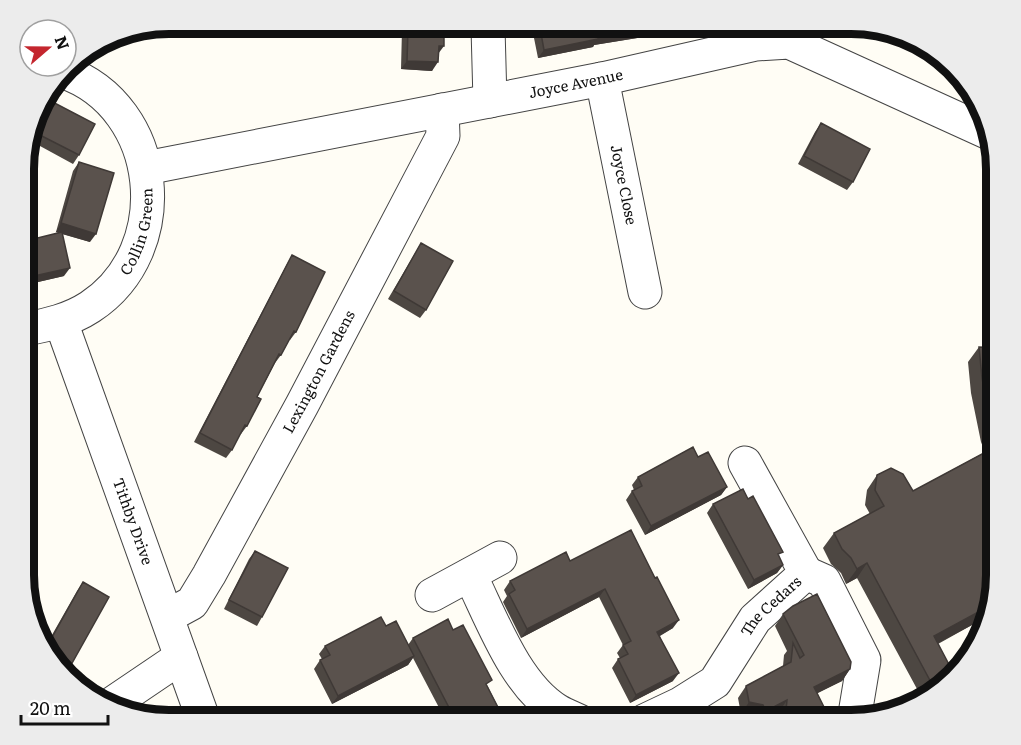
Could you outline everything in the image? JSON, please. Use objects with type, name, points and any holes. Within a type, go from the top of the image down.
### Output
[{"type":"street","points":[[488,34],[490,101]]},
{"type":"street","name":"Joyce Avenue","points":[[146,168],[602,79],[787,35]]},
{"type":"street","name":"Joyce Avenue","points":[[792,35],[980,128]]},
{"type":"street","name":"Collin Green","points":[[34,327],[61,322],[91,307],[114,286],[133,260],[145,231],[149,199],[146,168],[132,131],[109,100],[78,77]]},
{"type":"street","name":"Joyce Close","points":[[602,79],[645,292]]},
{"type":"street","name":"Lexington Gardens","points":[[168,616],[192,603],[291,425],[443,136],[442,110]]},
{"type":"street","name":"Tithby Drive","points":[[61,322],[200,710]]},
{"type":"street","name":"The Cedars","points":[[667,710],[715,682],[755,619],[806,573],[745,463]]},
{"type":"street","points":[[432,595],[500,558]]},
{"type":"street","points":[[806,573],[824,581],[864,660],[857,710]]},
{"type":"street","points":[[470,575],[514,664],[536,693],[554,710]]},
{"type":"street","points":[[118,700],[180,657]]},
{"type":"building","points":[[408,34],[444,34],[444,46],[439,46],[438,62],[407,61]]},
{"type":"building","points":[[541,35],[612,35],[598,37],[598,39],[544,50]]},
{"type":"building","points":[[53,102],[95,124],[79,155],[39,135]]},
{"type":"building","points":[[821,123],[870,149],[853,182],[804,156]]},
{"type":"building","points":[[79,162],[114,173],[96,234],[61,223]]},
{"type":"building","points":[[62,232],[70,268],[34,276],[34,239]]},
{"type":"building","points":[[421,243],[453,261],[426,310],[394,291]]},
{"type":"building","points":[[292,255],[325,272],[296,332],[294,331],[281,355],[279,354],[257,397],[261,399],[232,450],[200,433]]},
{"type":"building","points":[[979,347],[986,347],[986,400]]},
{"type":"building","points":[[693,447],[698,457],[708,452],[727,487],[651,526],[632,491],[642,486],[638,477]]},
{"type":"building","points":[[986,452],[986,584],[982,610],[934,636],[950,667],[932,684],[867,563],[857,569],[842,549],[834,533],[884,506],[875,490],[877,475],[891,468],[903,474],[913,491]]},
{"type":"building","points":[[743,489],[748,499],[753,496],[783,552],[778,554],[783,565],[754,580],[713,504]]},
{"type":"building","points":[[631,530],[679,620],[657,632],[679,673],[636,695],[618,659],[628,654],[623,645],[631,641],[605,589],[527,629],[509,594],[515,590],[510,581],[566,552],[570,561]]},
{"type":"building","points":[[255,551],[288,568],[262,617],[229,600]]},
{"type":"building","points":[[83,582],[109,597],[71,665],[62,658],[51,640]]},
{"type":"building","points":[[817,594],[851,662],[850,669],[814,687],[826,710],[786,710],[787,700],[766,710],[763,705],[749,702],[746,686],[791,662],[793,643],[800,658],[804,655],[783,614],[793,606]]},
{"type":"building","points":[[381,617],[386,626],[396,621],[414,656],[338,696],[320,660],[330,655],[325,646]]},
{"type":"building","points":[[448,619],[453,630],[463,625],[492,680],[486,684],[499,710],[450,710],[413,638]]}]
